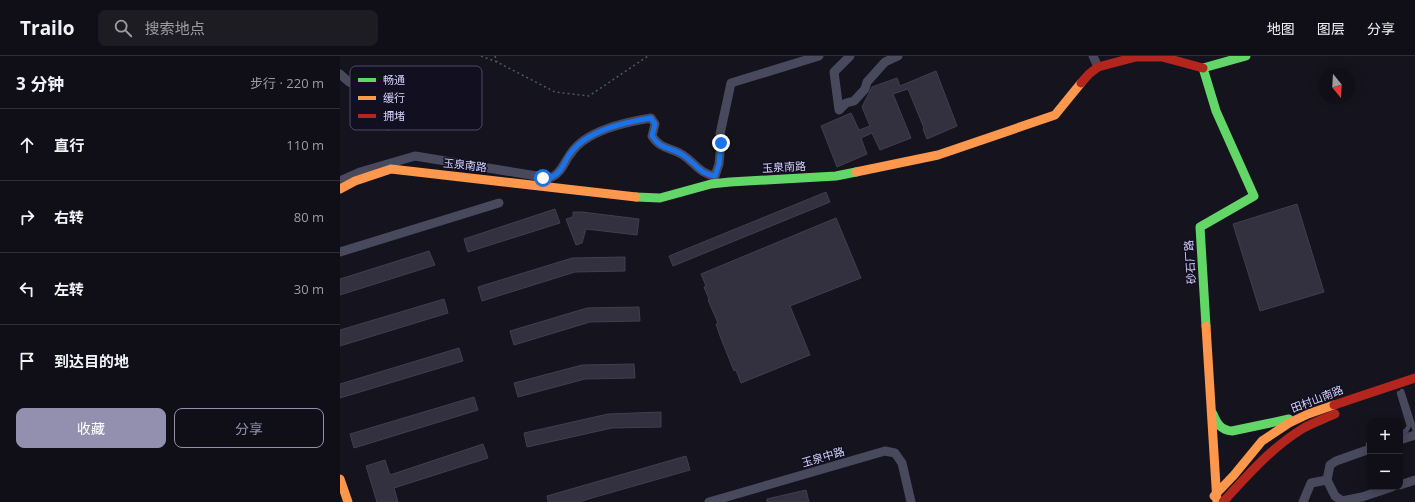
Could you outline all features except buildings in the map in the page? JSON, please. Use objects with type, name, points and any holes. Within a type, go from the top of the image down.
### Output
[{"type":"street","points":[[340,181],[360,172],[415,156],[543,178],[552,177],[564,165],[575,148],[589,137],[604,130],[637,120],[651,118],[655,124],[652,136],[659,145],[683,155],[706,175],[715,176],[719,164],[721,143],[720,134],[730,83],[819,56]]},
{"type":"street","points":[[850,56],[834,72],[839,110],[846,103],[854,100],[865,89],[867,82],[885,62],[898,56]]},
{"type":"street","points":[[1093,56],[1098,67]]},
{"type":"street","points":[[1203,68],[1246,56]]},
{"type":"street","name":"玉泉南路","points":[[340,189],[355,181],[391,169],[649,198],[660,198],[711,184],[836,176],[938,155],[1055,115],[1089,74],[1098,67],[1136,57],[1162,57],[1203,68]]},
{"type":"street","name":"砂石厂路","points":[[1203,68],[1216,111],[1254,196],[1200,227],[1217,502]]},
{"type":"street","points":[[340,74],[350,82]]},
{"type":"street","points":[[340,252],[498,203]]},
{"type":"street","name":"田村山南路","points":[[1209,502],[1262,441],[1289,423],[1308,414],[1415,378]]},
{"type":"street","name":"田村山南路","points":[[1223,502],[1268,455],[1294,433],[1319,419],[1415,387]]},
{"type":"street","points":[[1212,409],[1218,425],[1224,430],[1232,431],[1308,414]]},
{"type":"street","points":[[1403,439],[1415,435]]},
{"type":"street","points":[[1367,447],[1330,465],[1327,480],[1335,496],[1342,501],[1362,497],[1383,490]]},
{"type":"street","name":"玉泉中路","points":[[709,502],[885,451],[895,454],[902,463],[911,502]]},
{"type":"street","points":[[340,480],[348,502]]},
{"type":"street","points":[[1303,502],[1311,483],[1327,480]]},
{"type":"street","points":[[1403,484],[1415,480]]},
{"type":"street","name":"砂石厂路","points":[[1217,492],[1223,502]]},
{"type":"lane","points":[[1401,392],[1415,431]]},
{"type":"lane","points":[[1401,392],[1409,426],[1406,431],[1403,432]]},
{"type":"path","points":[[481,56],[497,62],[555,92],[589,96],[648,56]]},
{"type":"path","points":[[495,56],[497,62]]},
{"type":"traffic: fast","points":[[1206,326],[1200,227],[1254,196],[1216,111],[1203,68],[1246,56]]},
{"type":"traffic: fast","points":[[636,197],[660,198],[711,184],[836,176],[856,172]]},
{"type":"traffic: fast","points":[[1213,414],[1220,426],[1232,431],[1289,419]]},
{"type":"traffic: slow","points":[[856,172],[938,155],[1055,115],[1081,83]]},
{"type":"traffic: slow","points":[[340,189],[355,181],[391,169],[636,197]]},
{"type":"traffic: slow","points":[[1206,326],[1217,502]]},
{"type":"traffic: slow","points":[[1214,496],[1234,475],[1262,441],[1289,423],[1308,414],[1334,405]]},
{"type":"traffic: slow","points":[[340,479],[348,502]]},
{"type":"traffic: jam","points":[[1081,83],[1098,67],[1136,57],[1162,57],[1203,68]]},
{"type":"traffic: jam","points":[[1334,405],[1415,378]]},
{"type":"traffic: jam","points":[[1223,502],[1241,482],[1280,445],[1306,427],[1335,414]]},
{"type":"route","points":[[543,178],[552,177],[558,172],[575,148],[589,137],[604,130],[637,120],[651,118],[655,124],[652,130],[652,136],[655,141],[659,145],[683,155],[706,175],[715,176],[719,164],[721,143]]}]
